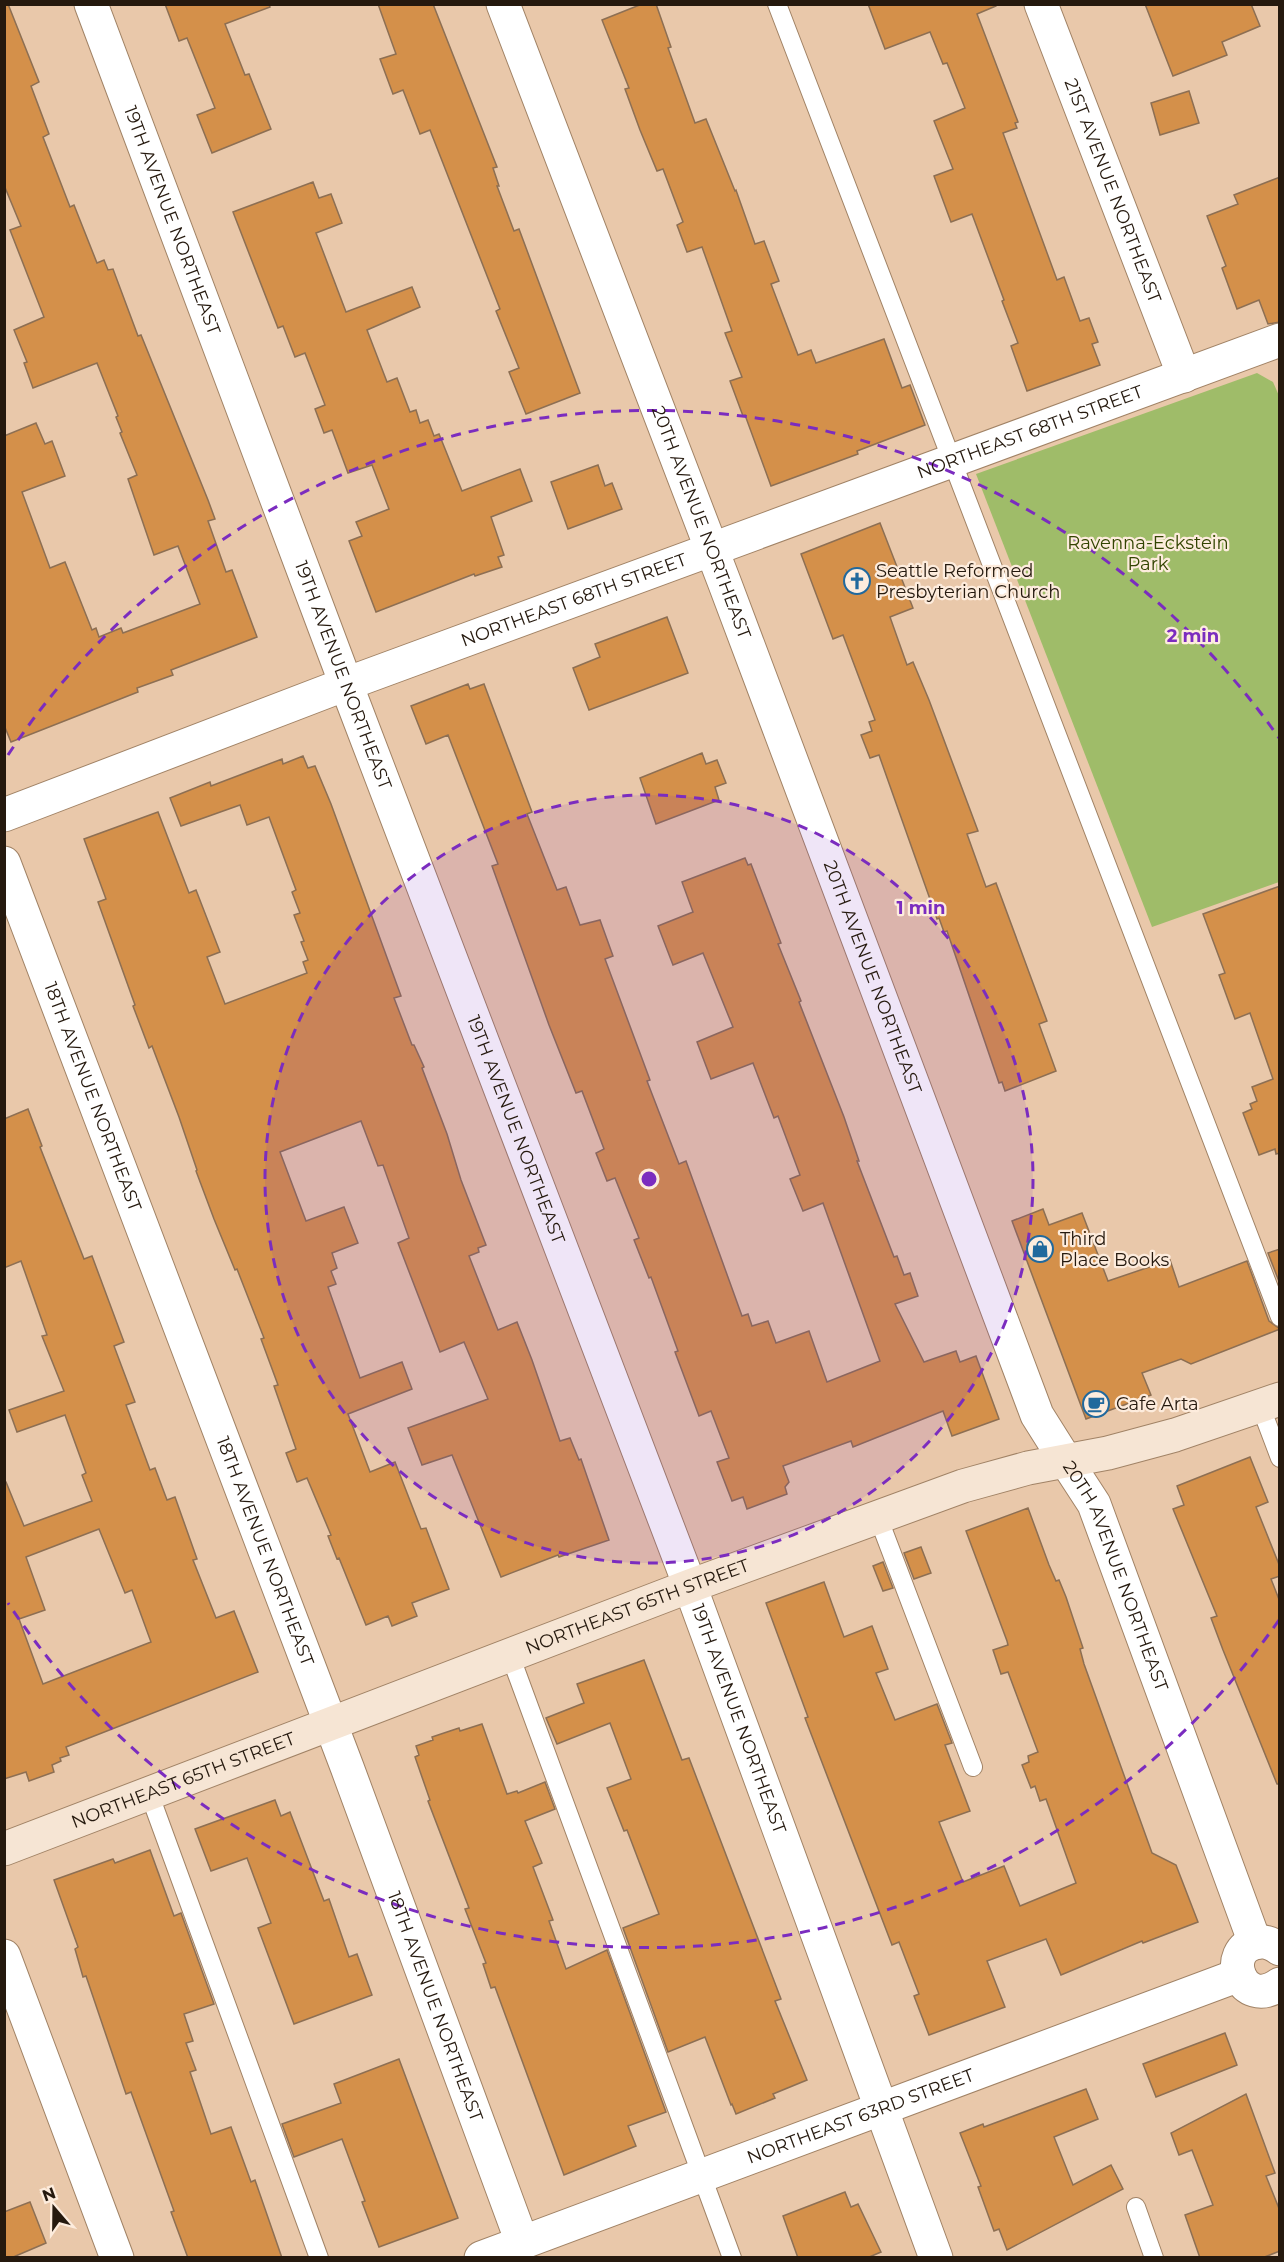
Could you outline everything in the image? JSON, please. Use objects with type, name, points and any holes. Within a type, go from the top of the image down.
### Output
[{"type":"main road","name":"NORTHEAST 65TH STREET","points":[[4,1849],[690,1586],[963,1486],[1028,1468],[1108,1453],[1175,1435],[1270,1402]]},
{"type":"street","name":"19TH AVENUE NORTHEAST","points":[[91,4],[346,684],[690,1586],[936,2258]]},
{"type":"street","name":"20TH AVENUE NORTHEAST","points":[[503,4],[1037,1415],[1094,1504],[1267,1946]]},
{"type":"street","name":"21ST AVENUE NORTHEAST","points":[[1041,4],[1184,376]]},
{"type":"street","name":"NORTHEAST 68TH STREET","points":[[4,815],[346,684],[1280,340]]},
{"type":"street","name":"18TH AVENUE NORTHEAST","points":[[4,863],[331,1724],[522,2242]]},
{"type":"street","points":[[1267,1946],[1245,1948],[1237,1962],[1239,1975],[1250,1989],[1277,1996]]},
{"type":"street","points":[[4,1956],[117,2258]]},
{"type":"street","name":"NORTHEAST 63RD STREET","points":[[481,2258],[1239,1975]]},
{"type":"lane","points":[[777,4],[1280,1317]]},
{"type":"lane","points":[[1270,1402],[1280,1458]]},
{"type":"lane","points":[[878,1517],[973,1767]]},
{"type":"lane","points":[[510,1655],[732,2258]]},
{"type":"lane","points":[[149,1793],[319,2258]]},
{"type":"lane","points":[[1136,2207],[1154,2258]]},
{"type":"green space","name":"Ravenna-Eckstein Park","points":[[1257,373],[1273,382],[1280,398],[1279,882],[1152,927],[976,474]]},
{"type":"building","points":[[4,4],[8,4],[39,82],[31,86],[49,134],[43,137],[70,207],[74,205],[97,263],[104,260],[108,270],[113,269],[138,336],[141,335],[208,500],[215,519],[208,521],[226,572],[232,570],[257,637],[171,670],[173,675],[137,688],[138,692],[11,742],[4,725],[4,436],[36,423],[45,444],[52,441],[65,476],[22,492],[50,568],[65,562],[92,630],[96,628],[99,637],[121,628],[123,633],[200,604],[178,546],[154,555],[128,479],[137,475],[120,433],[122,432],[116,417],[118,416],[97,363],[33,388],[24,363],[27,362],[14,330],[44,317],[10,230],[21,226],[4,185]]},
{"type":"building","points":[[165,4],[269,4],[270,7],[225,24],[245,75],[249,74],[271,129],[212,153],[197,115],[215,108],[187,38],[179,41]]},
{"type":"building","points":[[378,4],[433,4],[497,167],[493,168],[499,186],[497,186],[514,231],[519,229],[580,393],[526,414],[509,372],[519,368],[496,311],[500,309],[430,130],[420,134],[403,90],[393,94],[380,59],[396,54]]},
{"type":"building","points":[[642,4],[656,4],[671,47],[668,48],[695,123],[706,119],[736,190],[755,244],[764,241],[779,281],[771,284],[798,355],[811,350],[816,363],[884,339],[902,388],[910,385],[925,425],[857,451],[858,454],[771,486],[730,381],[742,377],[725,333],[732,331],[702,247],[687,252],[677,225],[683,222],[663,169],[657,171],[640,130],[625,89],[629,88],[602,20]]},
{"type":"building","points":[[868,4],[996,4],[977,14],[1018,122],[1015,123],[1017,128],[1003,133],[1057,280],[1064,277],[1080,321],[1089,318],[1098,342],[1092,344],[1100,365],[1027,391],[1011,346],[1018,343],[972,214],[951,222],[934,176],[953,169],[934,121],[965,108],[947,63],[943,64],[930,32],[885,49]]},
{"type":"building","points":[[1145,4],[1251,4],[1260,26],[1222,42],[1227,55],[1173,76]]},
{"type":"building","points":[[1189,91],[1199,123],[1160,135],[1151,103]]},
{"type":"building","points":[[1280,177],[1280,322],[1268,324],[1259,300],[1237,309],[1222,268],[1226,266],[1207,216],[1238,204],[1234,195]]},
{"type":"building","points":[[313,182],[319,198],[331,194],[342,223],[316,233],[346,312],[412,287],[420,307],[367,330],[387,382],[397,378],[410,412],[416,410],[420,423],[428,420],[434,436],[439,434],[462,491],[520,469],[532,501],[491,517],[504,555],[498,557],[502,567],[475,576],[474,574],[376,612],[349,541],[362,536],[356,522],[389,509],[372,465],[348,473],[332,430],[324,433],[315,409],[325,405],[305,353],[295,357],[283,326],[278,328],[233,212]]},
{"type":"building","points":[[598,465],[605,486],[612,483],[622,509],[568,529],[551,482]]},
{"type":"building","points":[[880,523],[913,608],[890,617],[907,665],[913,662],[929,700],[978,831],[967,834],[986,887],[996,883],[1047,1021],[1039,1024],[1056,1071],[1005,1091],[1002,1082],[999,1083],[947,931],[944,932],[939,918],[937,919],[879,755],[870,758],[861,735],[872,731],[869,722],[875,720],[843,635],[833,639],[801,554]]},
{"type":"building","points":[[667,617],[688,673],[589,710],[573,668],[600,657],[595,644]]},
{"type":"building","points":[[468,684],[470,689],[484,684],[532,812],[527,814],[557,890],[566,887],[580,925],[600,920],[613,956],[605,959],[650,1080],[647,1081],[679,1164],[686,1161],[742,1316],[748,1314],[752,1326],[768,1321],[776,1343],[809,1331],[827,1382],[880,1361],[823,1203],[803,1211],[790,1179],[800,1175],[778,1116],[774,1118],[753,1063],[711,1079],[697,1042],[733,1027],[703,953],[673,965],[658,926],[693,912],[682,882],[745,858],[748,865],[751,864],[781,943],[778,944],[894,1257],[897,1256],[904,1275],[910,1273],[918,1296],[895,1304],[924,1362],[956,1351],[960,1362],[976,1356],[999,1419],[952,1436],[943,1411],[853,1447],[851,1441],[783,1466],[789,1482],[785,1487],[787,1494],[747,1509],[743,1497],[732,1501],[717,1462],[729,1458],[711,1411],[699,1416],[651,1277],[649,1278],[634,1240],[639,1238],[615,1178],[607,1181],[596,1153],[604,1149],[582,1091],[576,1093],[549,1025],[492,866],[498,864],[448,735],[426,744],[411,706]]},
{"type":"building","points":[[702,753],[706,764],[717,760],[726,783],[715,787],[719,800],[656,824],[640,778]]},
{"type":"building","points":[[303,756],[308,768],[315,766],[331,804],[401,996],[394,998],[412,1045],[424,1067],[422,1068],[447,1134],[461,1180],[486,1245],[478,1248],[479,1252],[469,1256],[498,1330],[517,1322],[560,1441],[570,1438],[579,1460],[581,1459],[609,1540],[559,1557],[558,1555],[501,1577],[452,1455],[422,1465],[408,1428],[488,1399],[464,1342],[440,1352],[398,1243],[409,1238],[383,1165],[378,1166],[361,1121],[280,1152],[306,1221],[344,1207],[358,1243],[332,1253],[337,1268],[331,1271],[336,1284],[328,1287],[360,1378],[402,1362],[412,1389],[348,1414],[370,1472],[395,1462],[421,1529],[426,1528],[449,1589],[412,1603],[417,1616],[392,1626],[388,1616],[366,1625],[339,1558],[337,1559],[328,1536],[331,1535],[307,1478],[297,1482],[286,1453],[296,1449],[274,1386],[278,1385],[261,1339],[264,1338],[237,1269],[235,1270],[214,1219],[152,1046],[149,1048],[133,1006],[135,1005],[98,902],[106,899],[84,839],[158,812],[189,893],[196,890],[220,952],[207,957],[225,1004],[307,973],[303,962],[308,960],[301,942],[304,941],[294,915],[300,913],[292,892],[296,890],[269,817],[247,825],[240,805],[181,826],[170,798],[210,782],[211,786],[282,759],[283,764]]},
{"type":"building","points":[[1280,886],[1280,1153],[1276,1154],[1275,1149],[1259,1155],[1243,1113],[1252,1109],[1250,1104],[1257,1101],[1252,1087],[1273,1079],[1250,1013],[1235,1019],[1219,975],[1225,973],[1203,914]]},
{"type":"building","points":[[28,1109],[42,1146],[40,1147],[84,1259],[92,1256],[124,1342],[114,1346],[135,1402],[126,1405],[150,1470],[155,1468],[167,1500],[175,1497],[197,1559],[193,1560],[216,1618],[234,1611],[258,1672],[66,1747],[69,1755],[60,1758],[61,1761],[52,1765],[54,1772],[29,1781],[26,1772],[4,1779],[4,1482],[6,1482],[24,1526],[92,1501],[82,1475],[86,1473],[65,1415],[17,1432],[9,1410],[64,1391],[42,1336],[47,1335],[21,1261],[4,1268],[4,1119]],"holes":[[[99,1529],[125,1593],[132,1590],[151,1642],[43,1684],[19,1619],[45,1610],[26,1557]]]},
{"type":"building","points":[[1043,1209],[1049,1225],[1082,1213],[1108,1281],[1170,1260],[1179,1287],[1247,1261],[1269,1321],[1280,1329],[1191,1364],[1181,1359],[1142,1373],[1151,1395],[1086,1419],[1012,1221]]},
{"type":"building","points":[[1280,1249],[1280,1284],[1268,1253]]},
{"type":"building","points":[[1250,1457],[1268,1502],[1256,1507],[1280,1567],[1280,1576],[1271,1579],[1280,1602],[1280,1784],[1277,1784],[1223,1650],[1211,1618],[1217,1616],[1173,1509],[1184,1505],[1177,1486]]},
{"type":"building","points":[[1028,1508],[1049,1565],[1066,1597],[1083,1648],[1080,1649],[1084,1664],[1152,1853],[1176,1865],[1198,1922],[1143,1943],[1142,1941],[1061,1975],[1046,1939],[987,1961],[1005,2007],[929,2035],[914,1996],[919,1994],[899,1942],[892,1945],[805,1718],[808,1717],[766,1603],[824,1582],[844,1637],[872,1626],[888,1669],[876,1673],[895,1720],[937,1704],[952,1743],[945,1745],[970,1811],[939,1822],[963,1882],[1004,1866],[1020,1906],[1076,1883],[1046,1799],[1040,1801],[1035,1786],[1031,1788],[1022,1765],[1029,1762],[1028,1756],[1038,1752],[1008,1672],[1001,1674],[993,1650],[1008,1645],[966,1531]]},
{"type":"building","points":[[921,1547],[931,1573],[914,1579],[904,1553]]},
{"type":"building","points":[[883,1562],[893,1588],[883,1591],[873,1566]]},
{"type":"building","points":[[644,1660],[682,1760],[689,1758],[781,1999],[775,2001],[807,2080],[773,2094],[775,2098],[736,2114],[705,2037],[668,2052],[623,1928],[659,1914],[627,1830],[624,1831],[607,1788],[631,1779],[610,1723],[557,1744],[546,1718],[584,1703],[577,1684]]},
{"type":"building","points":[[482,1724],[507,1794],[517,1791],[518,1793],[545,1782],[555,1809],[525,1821],[542,1863],[533,1867],[553,1920],[549,1921],[566,1969],[607,1950],[666,2112],[628,2126],[636,2146],[564,2175],[495,1987],[491,1988],[483,1964],[486,1963],[465,1909],[469,1908],[428,1801],[430,1800],[415,1757],[419,1755],[416,1746],[433,1740],[432,1737],[459,1728],[460,1731]]},
{"type":"building","points":[[275,1800],[281,1816],[290,1812],[324,1901],[329,1899],[349,1957],[357,1954],[372,1995],[294,2024],[258,1928],[271,1923],[247,1858],[211,1871],[195,1829]]},
{"type":"building","points":[[150,1850],[174,1916],[181,1913],[214,2004],[184,2014],[193,2041],[186,2043],[196,2070],[190,2072],[211,2134],[231,2127],[251,2182],[255,2180],[282,2258],[188,2258],[171,2212],[174,2211],[131,2092],[126,2094],[86,1976],[83,1977],[75,1949],[78,1947],[54,1880],[113,1859],[115,1863]]},
{"type":"building","points":[[1225,2033],[1237,2065],[1156,2097],[1143,2064]]},
{"type":"building","points":[[399,2059],[458,2218],[379,2247],[342,2139],[294,2157],[282,2124],[341,2103],[334,2084]]},
{"type":"building","points":[[1086,2089],[1098,2119],[1054,2137],[1073,2185],[1111,2165],[1123,2189],[1007,2250],[999,2229],[994,2231],[978,2187],[981,2186],[960,2133],[983,2124],[984,2127]]},
{"type":"building","points":[[1246,2094],[1275,2173],[1266,2176],[1280,2211],[1280,2251],[1262,2258],[1200,2258],[1185,2215],[1213,2205],[1192,2150],[1179,2155],[1171,2133]]},
{"type":"building","points":[[845,2192],[851,2207],[858,2204],[881,2252],[867,2258],[798,2258],[783,2216]]},
{"type":"building","points":[[30,2202],[46,2243],[11,2258],[4,2258],[4,2212]]},
{"type":"place","name":"Seattle Reformed Presbyterian Church","points":[[857,581]]},
{"type":"place","name":"Third Place Books","points":[[1040,1249]]},
{"type":"place","name":"Cafe Arta","points":[[1096,1404]]}]
